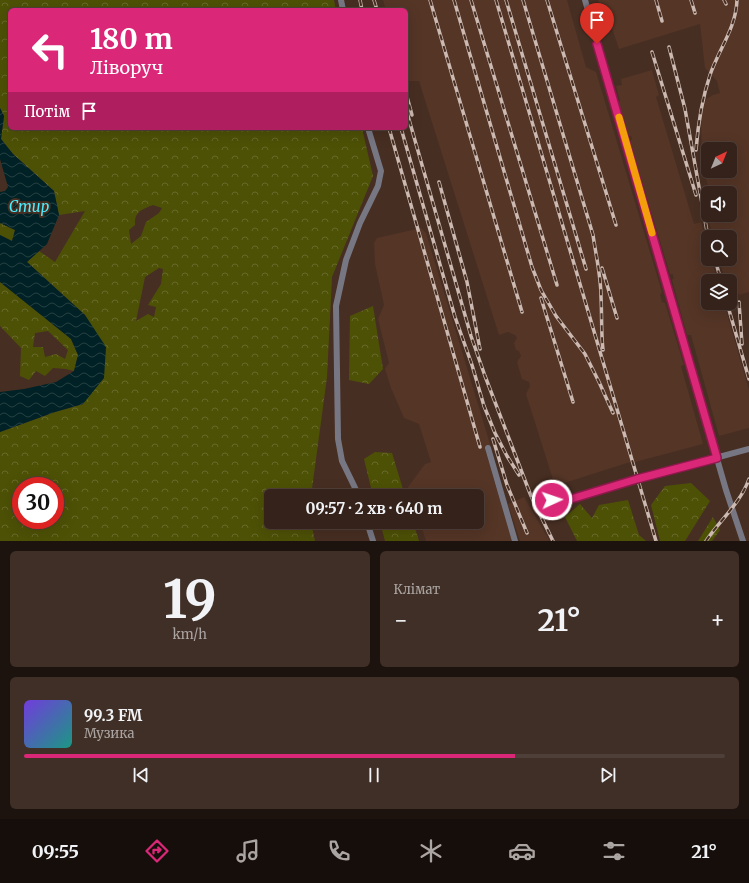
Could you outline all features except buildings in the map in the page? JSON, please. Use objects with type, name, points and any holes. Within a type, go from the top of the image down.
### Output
[{"type":"street","points":[[584,0],[717,458],[743,541]]},
{"type":"street","points":[[356,489],[342,461],[338,439],[336,306],[346,260],[360,223],[378,186],[381,171],[369,130]]},
{"type":"street","points":[[488,448],[515,541]]},
{"type":"street","points":[[547,489],[552,500],[561,502],[637,479],[749,449]]},
{"type":"street","points":[[369,529],[373,541]]},
{"type":"shaded area","points":[[383,0],[567,0],[586,67],[596,72],[662,292],[660,295],[662,302],[665,303],[684,365],[681,366],[703,444],[627,463],[555,486],[526,394],[530,386],[529,382],[522,379],[517,362],[521,356],[519,351],[516,350],[514,343],[517,338],[515,335],[508,332],[499,335],[419,81],[408,81],[408,8],[385,8]]},
{"type":"shaded area","points":[[598,0],[749,0],[749,292],[739,295],[737,290],[737,274],[723,274],[721,266],[737,266],[737,230],[711,230],[709,222],[737,222],[737,186],[708,186],[706,178],[737,178],[737,142],[702,142],[701,117],[706,99],[720,93],[717,81],[705,68],[700,24],[619,49],[611,25],[606,26]]},
{"type":"shaded area","points":[[652,70],[659,95],[656,97],[694,224],[701,222],[703,230],[701,230],[701,266],[713,266],[716,274],[701,274],[701,310],[726,310],[749,390],[749,428],[719,436],[691,335],[687,335],[672,280],[674,278],[673,274],[670,274],[630,142],[632,139],[631,136],[627,135],[618,102],[620,101],[616,86],[622,85],[621,79]]},
{"type":"shaded area","points":[[421,228],[426,233],[491,447],[485,449],[512,541],[426,541],[422,529],[484,529],[484,489],[409,489],[408,487],[425,464],[431,462],[419,424],[404,418],[391,388],[385,369],[389,363],[378,319],[384,305],[375,264],[374,243],[377,238]]},
{"type":"shaded area","points":[[524,497],[550,541],[520,541],[508,504]]},
{"type":"green space","points":[[0,0],[334,0],[336,8],[8,8],[8,130],[362,130],[373,176],[332,277],[327,377],[312,489],[264,489],[264,529],[312,529],[315,541],[0,541],[0,432],[55,412],[83,404],[85,315],[27,262],[39,251],[55,262],[85,211],[59,215],[54,191],[13,154],[1,139],[4,116],[0,108]],"holes":[[[153,205],[162,208],[159,213],[146,222],[141,236],[131,244],[129,230],[135,225],[136,217],[140,211]],[[159,268],[163,269],[161,284],[148,305],[156,307],[154,317],[148,314],[136,321],[145,277]]]},
{"type":"green space","points":[[0,223],[15,230],[12,241],[0,235]]},
{"type":"green space","points":[[0,282],[71,339],[78,355],[74,371],[53,368],[45,376],[36,371],[29,380],[20,376],[21,348],[0,326]],"holes":[[[48,331],[68,350],[65,359],[56,354],[45,357],[43,347],[33,347],[35,333]]]},
{"type":"green space","points":[[373,306],[383,369],[369,384],[349,380],[350,316]]},
{"type":"green space","points":[[375,452],[392,453],[403,489],[371,489],[364,459]]},
{"type":"green space","points":[[691,483],[710,501],[685,541],[660,541],[651,505],[665,486]]},
{"type":"green space","points":[[628,500],[639,535],[646,541],[577,541],[565,517],[580,504],[592,518],[599,505]]},
{"type":"green space","points":[[713,517],[720,530],[712,541],[698,541]]},
{"type":"green space","points":[[382,529],[415,529],[419,541],[385,541]]},
{"type":"water","name":"Стир","points":[[0,108],[4,116],[1,139],[13,154],[54,191],[59,215],[47,244],[27,262],[85,315],[106,347],[104,378],[83,404],[55,412],[0,432],[0,392],[24,389],[56,382],[74,371],[78,355],[71,339],[0,282],[0,235],[12,241],[15,230],[0,223],[0,192],[5,191],[8,187],[0,159]]},
{"type":"railway","points":[[360,0],[362,8]]},
{"type":"railway","points":[[374,0],[376,8]]},
{"type":"railway","points":[[430,0],[522,312]]},
{"type":"railway","points":[[454,0],[532,267],[541,290],[556,316],[585,354],[613,413]]},
{"type":"railway","points":[[471,0],[557,285]]},
{"type":"railway","points":[[496,0],[656,541]]},
{"type":"railway","points":[[506,0],[586,269]]},
{"type":"railway","points":[[523,0],[593,235],[600,281],[603,350]]},
{"type":"railway","points":[[547,0],[616,225]]},
{"type":"railway","points":[[656,0],[662,21]]},
{"type":"railway","points":[[691,0],[695,13]]},
{"type":"railway","points":[[724,0],[726,4]]},
{"type":"railway","points":[[696,150],[701,112],[707,84],[734,20],[737,0]]},
{"type":"railway","points":[[669,47],[685,109],[707,230]]},
{"type":"railway","points":[[652,52],[696,195]]},
{"type":"railway","points":[[408,100],[412,115]]},
{"type":"railway","points":[[408,116],[471,336],[531,496],[553,541]]},
{"type":"railway","points":[[390,130],[480,447]]},
{"type":"railway","points":[[402,130],[455,317],[472,365],[484,406],[495,433],[519,475]]},
{"type":"railway","points":[[439,182],[467,282],[480,349]]},
{"type":"railway","points":[[717,266],[719,274]]},
{"type":"railway","points":[[602,268],[617,318]]},
{"type":"railway","points":[[541,298],[573,402]]},
{"type":"railway","points":[[739,302],[742,344]]},
{"type":"railway","points":[[729,310],[749,379]]},
{"type":"railway","points":[[493,439],[507,485],[527,533]]},
{"type":"railway","points":[[706,541],[735,504],[749,479]]},
{"type":"slow traffic","points":[[619,117],[652,233]]},
{"type":"route","points":[[552,500],[561,502],[637,479],[717,458],[597,44]]}]
